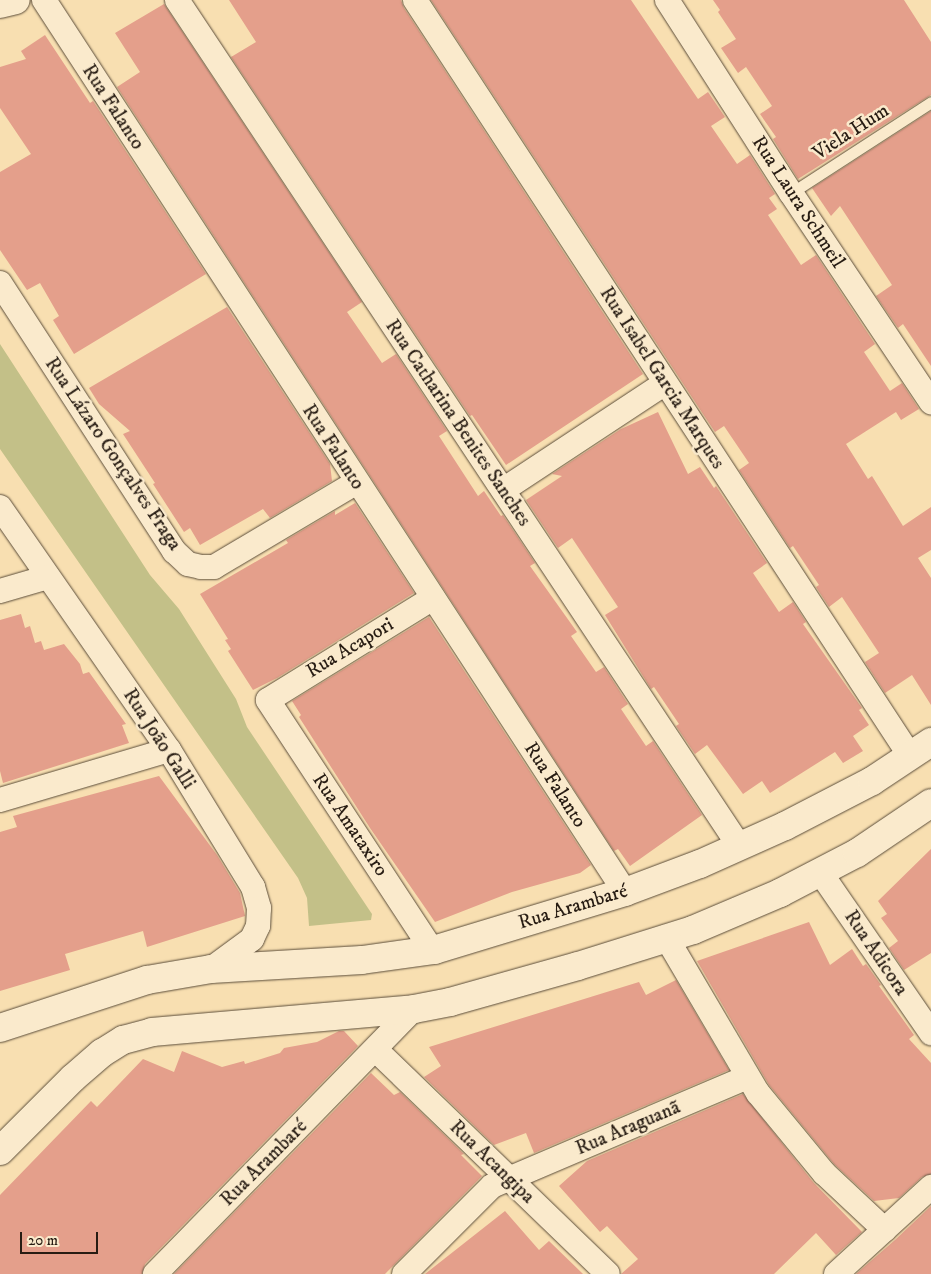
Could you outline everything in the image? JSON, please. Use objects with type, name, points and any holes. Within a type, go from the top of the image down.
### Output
[{"type":"main road","points":[[0,4],[16,0]]},
{"type":"main road","name":"Rua Arambaré","points":[[0,1028],[147,980],[211,969],[362,960],[432,950],[625,892],[740,847],[785,826],[872,781],[920,749]]},
{"type":"main road","points":[[0,1151],[102,1053],[123,1040],[152,1032],[414,1009],[450,1002],[560,971],[693,930],[771,896],[857,853],[931,803]]},
{"type":"street","name":"Rua Falanto","points":[[44,0],[625,892]]},
{"type":"street","name":"Rua Catharina Benites Sanches","points":[[177,0],[740,847]]},
{"type":"street","name":"Rua Isabel Garcia Marques","points":[[415,0],[664,384],[920,749]]},
{"type":"street","name":"Rua Laura Schmeil","points":[[667,0],[791,193],[931,402]]},
{"type":"street","name":"Rua Lázaro Gonçalves Fraga","points":[[0,283],[174,551],[188,564],[214,567],[357,482]]},
{"type":"street","points":[[503,490],[664,384]]},
{"type":"street","name":"Rua João Galli","points":[[0,507],[169,750],[253,887],[259,908],[258,926],[252,939],[211,969]]},
{"type":"street","points":[[0,591],[48,577]]},
{"type":"street","name":"Rua Acapori","points":[[268,700],[433,598]]},
{"type":"street","name":"Rua Amataxiro","points":[[268,700],[432,950]]},
{"type":"street","points":[[0,800],[169,750]]},
{"type":"street","name":"Rua Adicora","points":[[820,872],[931,1034]]},
{"type":"street","points":[[666,937],[748,1077],[798,1144],[824,1173],[885,1230]]},
{"type":"street","name":"Rua Arambaré","points":[[156,1274],[414,1009]]},
{"type":"street","name":"Rua Acangipa","points":[[376,1050],[608,1274]]},
{"type":"street","name":"Rua Araguanã","points":[[404,1274],[492,1186],[748,1077]]},
{"type":"street","points":[[836,1274],[931,1187]]},
{"type":"lane","name":"Viela Hum","points":[[791,193],[931,102]]},
{"type":"shaded area","points":[[0,344],[150,575],[179,609],[236,699],[247,727],[372,914],[371,920],[309,926],[307,898],[298,878],[0,449]]},
{"type":"building","points":[[229,0],[401,0],[404,8],[643,374],[506,465],[472,415],[470,416],[231,57],[256,42]]},
{"type":"building","points":[[431,0],[631,0],[698,99],[708,92],[725,117],[711,126],[737,164],[750,155],[775,194],[769,198],[777,209],[768,215],[801,265],[816,255],[875,344],[864,352],[890,391],[902,383],[919,409],[901,420],[896,412],[846,444],[868,479],[872,476],[903,526],[931,507],[931,550],[918,558],[931,578],[931,705],[912,675],[885,693],[865,662],[879,653],[842,597],[829,607],[816,587],[819,585],[793,546],[790,548],[739,470],[749,463],[724,426],[715,432]]},
{"type":"building","points":[[713,0],[904,0],[931,42],[931,95],[798,179],[773,139],[776,137],[760,114],[772,106],[746,67],[738,73],[721,48],[736,39],[718,12],[720,10]]},
{"type":"building","points":[[164,4],[362,302],[347,312],[382,363],[396,354],[447,431],[439,436],[478,496],[484,491],[501,516],[503,515],[535,563],[530,566],[577,632],[571,636],[596,672],[604,667],[628,704],[621,709],[646,746],[653,741],[702,815],[630,866],[618,849],[614,851],[117,87],[140,72],[115,33]]},
{"type":"building","points":[[45,35],[90,103],[93,101],[206,274],[74,354],[53,320],[59,316],[40,283],[27,290],[0,250],[0,172],[31,154],[0,108],[0,67],[26,59],[21,51]]},
{"type":"building","points":[[931,111],[931,366],[903,324],[898,328],[876,296],[892,285],[840,206],[831,216],[812,188]]},
{"type":"building","points":[[227,307],[330,464],[332,481],[270,518],[263,509],[200,545],[190,528],[184,532],[153,484],[155,483],[123,434],[130,431],[99,404],[89,388]]},
{"type":"building","points":[[658,412],[688,474],[700,467],[714,488],[716,486],[767,563],[753,573],[779,612],[793,602],[806,622],[803,624],[862,708],[859,710],[869,725],[853,736],[863,751],[843,763],[835,752],[770,793],[762,781],[743,794],[707,745],[695,754],[676,726],[679,724],[654,687],[651,689],[605,615],[618,607],[572,538],[558,548],[526,500],[562,476],[552,474],[621,429]]},
{"type":"building","points":[[355,503],[414,593],[277,678],[253,690],[228,651],[231,649],[225,640],[228,639],[200,594],[288,543],[286,540],[335,511],[335,515]]},
{"type":"building","points":[[21,614],[25,628],[30,626],[35,643],[41,641],[44,650],[64,644],[80,664],[83,674],[89,672],[126,724],[122,725],[129,743],[3,783],[0,771],[0,620]]},
{"type":"building","points":[[429,617],[591,865],[580,873],[512,892],[435,922],[370,828],[299,717],[301,715],[292,701]]},
{"type":"building","points":[[159,776],[217,855],[240,893],[245,916],[147,947],[143,931],[65,954],[70,970],[0,991],[0,832],[17,827],[13,816]]},
{"type":"building","points":[[931,849],[931,953],[904,970],[889,948],[898,941],[881,918],[887,914],[878,901]]},
{"type":"building","points":[[809,922],[830,965],[852,949],[863,966],[866,964],[881,985],[879,986],[914,1035],[909,1039],[931,1063],[931,1174],[922,1177],[899,1198],[874,1201],[834,1164],[769,1085],[697,961]]},
{"type":"building","points":[[676,980],[729,1070],[534,1153],[526,1133],[494,1145],[424,1077],[441,1066],[429,1047],[639,982],[646,995]]},
{"type":"building","points":[[339,1031],[344,1031],[358,1046],[145,1264],[142,1274],[0,1274],[0,1195],[91,1101],[97,1107],[143,1059],[174,1072],[182,1051],[222,1067],[244,1061],[245,1064],[280,1053],[284,1048],[317,1042]]},
{"type":"building","points":[[371,1073],[394,1095],[400,1092],[464,1154],[461,1155],[482,1176],[385,1274],[174,1274]]},
{"type":"building","points":[[743,1094],[813,1182],[862,1232],[836,1255],[816,1233],[774,1274],[621,1274],[638,1259],[607,1226],[600,1232],[559,1186],[587,1161]]},
{"type":"building","points":[[931,1206],[931,1274],[856,1274],[895,1240]]},
{"type":"building","points":[[505,1211],[539,1250],[549,1241],[583,1274],[425,1274]]}]
